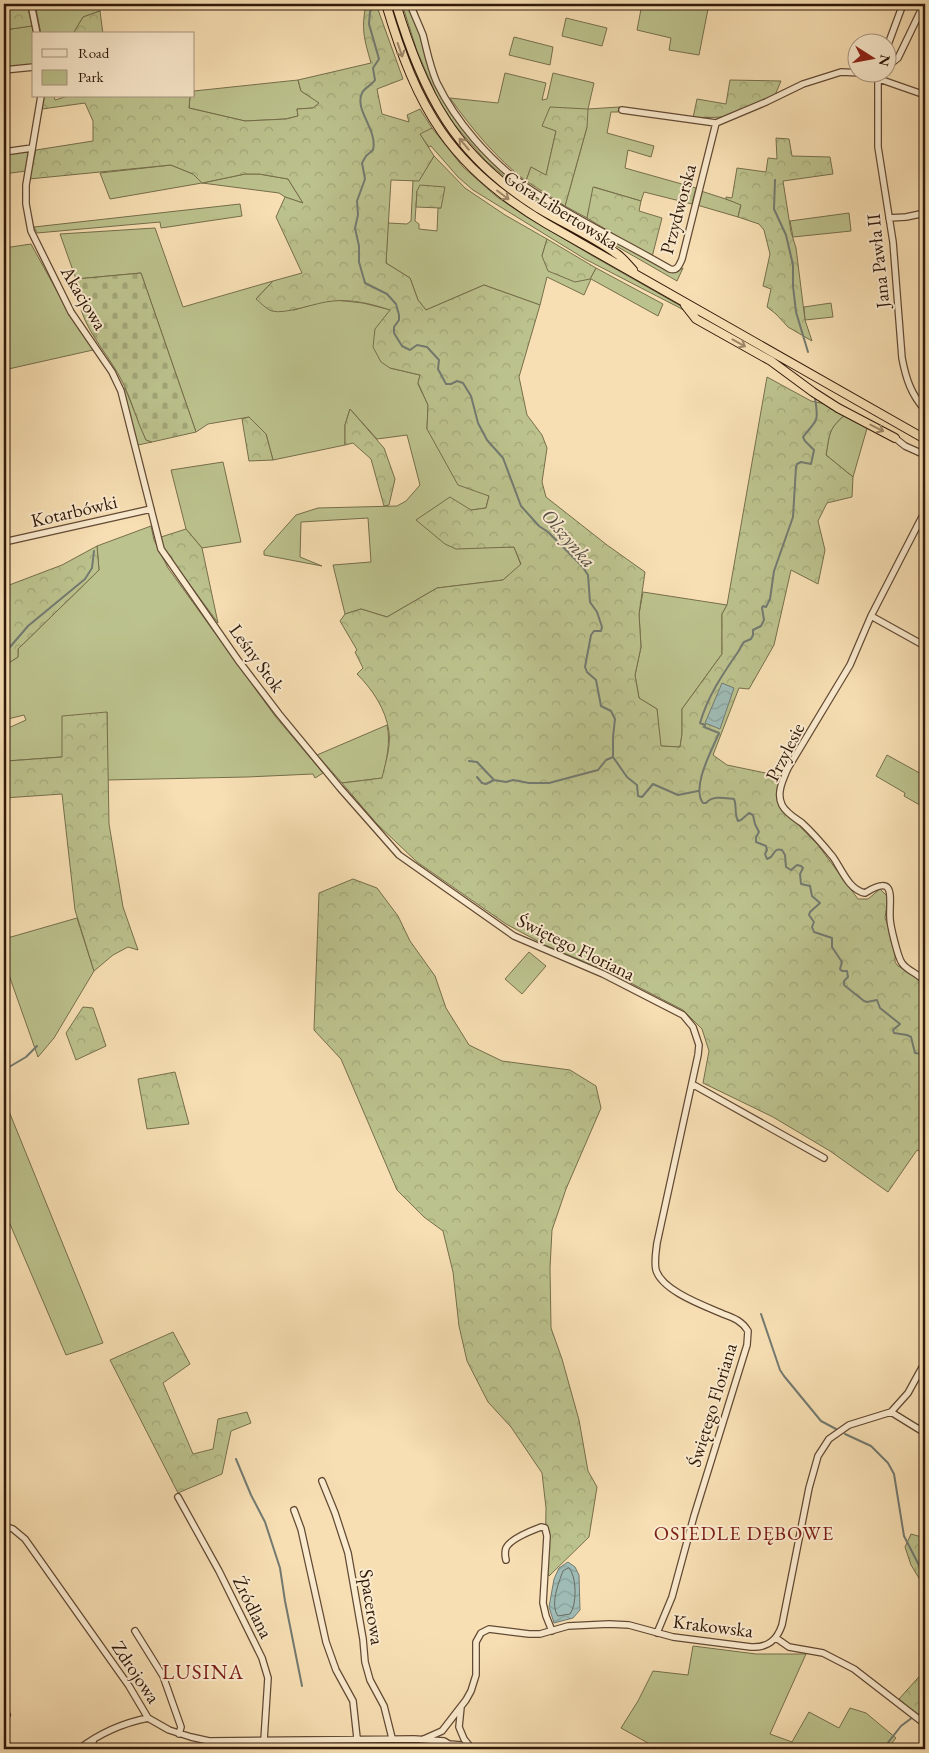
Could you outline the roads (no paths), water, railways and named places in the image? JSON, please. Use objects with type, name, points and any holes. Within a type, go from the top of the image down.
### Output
[{"type":"highway","name":"Góra Libertowska","points":[[386,4],[400,50],[420,97],[443,134],[467,163],[493,188],[521,208],[925,439]]},
{"type":"highway","name":"Góra Libertowska","points":[[396,4],[412,52],[429,92],[442,114],[468,149],[489,171],[511,189],[541,209],[618,254],[642,278]]},
{"type":"highway","points":[[680,300],[696,319],[771,361],[838,408],[895,438]]},
{"type":"street","points":[[31,4],[37,32]]},
{"type":"street","name":"Przydworska","points":[[410,4],[422,33],[431,69],[448,104],[468,131],[500,166],[524,185],[554,204],[670,269],[674,270],[677,268],[682,259],[716,123]]},
{"type":"street","points":[[893,32],[903,4]]},
{"type":"street","points":[[896,60],[924,4]]},
{"type":"street","points":[[4,70],[32,67]]},
{"type":"street","points":[[622,110],[716,123],[803,84],[841,72],[846,72]]},
{"type":"street","name":"Jana Pawła II","points":[[879,82],[878,147],[896,270],[904,374],[914,395],[925,410]]},
{"type":"street","points":[[894,82],[925,95]]},
{"type":"street","name":"Akacjowa","points":[[41,98],[26,194],[31,231],[71,312],[112,372],[121,390],[151,509]]},
{"type":"street","points":[[4,152],[32,148]]},
{"type":"street","points":[[889,218],[925,213]]},
{"type":"street","points":[[895,438],[905,446],[925,455]]},
{"type":"street","name":"Kotarbówki","points":[[4,542],[151,509]]},
{"type":"street","name":"Leśny Stok","points":[[151,509],[161,549],[238,660],[279,714],[360,811]]},
{"type":"street","name":"Przylesie","points":[[925,510],[871,616],[850,665],[788,768],[781,786],[780,798],[781,804],[786,811],[803,824],[832,856],[859,892],[866,893],[878,886],[887,888],[890,891],[892,897],[890,918],[899,957],[902,964],[920,975],[925,983]]},
{"type":"street","points":[[871,616],[925,646]]},
{"type":"street","name":"Świętego Floriana","points":[[360,811],[399,855],[514,936],[603,974],[682,1015],[694,1027],[698,1045],[692,1084],[657,1243],[655,1255],[656,1272],[683,1297],[738,1320],[748,1331],[747,1345],[694,1516],[672,1597],[657,1633]]},
{"type":"street","points":[[692,1084],[824,1158]]},
{"type":"street","points":[[925,1362],[908,1393],[891,1412],[925,1434]]},
{"type":"street","name":"Krakowska","points":[[448,1724],[471,1691],[476,1665],[476,1642],[481,1633],[490,1628],[529,1634],[568,1626],[629,1625],[683,1638],[757,1648],[767,1645],[776,1638],[782,1625],[809,1488],[818,1456],[829,1439],[849,1425],[891,1412]]},
{"type":"street","name":"Spacerowa","points":[[322,1480],[348,1553],[364,1639],[365,1662],[370,1680],[384,1706],[392,1738]]},
{"type":"street","name":"Źródlana","points":[[178,1497],[223,1579],[262,1658],[268,1678],[264,1740]]},
{"type":"street","points":[[294,1510],[301,1530],[326,1642],[336,1670],[353,1701],[357,1738]]},
{"type":"street","name":"Zdrojowa","points":[[4,1526],[13,1529],[25,1539],[129,1686],[148,1718],[179,1734],[209,1741],[357,1738],[444,1741]]},
{"type":"street","points":[[506,1560],[506,1549],[509,1544],[533,1530],[541,1527],[545,1528],[547,1536],[543,1602],[552,1630]]},
{"type":"street","points":[[135,1630],[163,1676],[181,1727],[179,1734]]},
{"type":"street","points":[[776,1638],[789,1647],[823,1653],[854,1669],[925,1724]]},
{"type":"street","name":"Krakowska","points":[[459,1727],[460,1707]]},
{"type":"street","points":[[79,1749],[94,1739],[130,1722],[148,1718]]},
{"type":"street","points":[[448,1724],[454,1724],[459,1727],[461,1735],[472,1749],[449,1744],[444,1741],[442,1731],[448,1724]]},
{"type":"street","name":"Zdrojowa","points":[[424,1739],[442,1731]]},
{"type":"street","points":[[454,1744],[461,1735]]},
{"type":"street","points":[[90,1749],[94,1739]]},
{"type":"street","points":[[4,1741],[11,1749]]},
{"type":"water","points":[[722,683],[734,688],[720,729],[705,723]]},
{"type":"water","points":[[568,1562],[575,1567],[579,1575],[580,1610],[573,1618],[554,1623],[549,1607],[554,1579],[559,1568]]},
{"type":"waterway","name":"Olszynka","points":[[374,4],[370,12],[369,24],[379,59],[373,68],[375,80],[363,91],[360,100],[374,143],[373,150],[362,163],[365,179],[357,201],[358,215],[355,228],[359,246],[359,262],[365,283],[387,294],[396,304],[399,320],[394,327],[394,333],[402,346],[410,350],[417,345],[427,347],[439,360],[438,369],[446,384],[457,381],[463,383],[471,396],[478,423],[487,440],[503,458],[521,506],[539,526],[548,532],[582,566],[588,575],[590,602],[597,612],[602,627],[601,631],[594,631],[591,635],[585,667],[587,672],[596,680],[601,706],[611,711],[615,719],[613,757],[627,777],[637,785],[638,796],[642,797],[653,784],[678,795],[698,791]]},
{"type":"waterway","points":[[775,180],[774,209],[786,235],[793,265],[796,312],[808,352]]},
{"type":"waterway","name":"Olszynka","points":[[815,398],[817,417],[803,437],[814,450],[811,464],[801,462],[796,467],[793,517],[774,571],[770,599],[766,607],[763,606],[762,608],[764,620],[761,626],[753,630],[751,639],[743,643],[721,677],[711,695],[700,723],[705,725],[704,727],[719,733],[704,768],[699,788],[700,796],[703,803],[715,798],[734,799],[738,821],[749,813],[753,815],[759,832],[756,842],[766,846],[765,854],[767,859],[776,850],[782,850],[785,855],[786,867],[791,870],[797,865],[803,868],[800,874],[801,884],[810,886],[812,896],[820,903],[810,912],[809,915],[814,922],[812,927],[814,932],[832,938],[832,947],[842,962],[840,969],[847,971],[848,977],[844,981],[844,985],[864,1001],[877,1000],[880,1008],[900,1024],[893,1030],[894,1033],[911,1037],[915,1053],[922,1054],[925,1063]]},
{"type":"waterway","points":[[4,654],[28,626],[85,579],[92,568],[94,551]]},
{"type":"waterway","points":[[477,777],[482,783],[486,784],[494,780],[549,783],[598,770],[606,760],[613,757]]},
{"type":"waterway","points":[[469,761],[477,762],[494,780]]},
{"type":"waterway","points":[[4,1070],[26,1057],[37,1046]]},
{"type":"waterway","points":[[761,1314],[780,1370],[821,1421],[836,1429]]},
{"type":"waterway","points":[[845,1434],[871,1446],[888,1463],[894,1474],[904,1536],[925,1577]]},
{"type":"waterway","points":[[236,1459],[265,1522],[280,1568],[302,1686]]},
{"type":"waterway","points":[[918,1715],[925,1712]]},
{"type":"waterway","points":[[883,1749],[901,1726],[913,1717]]},
{"type":"waterway","points":[[312,1743],[312,1749]]},
{"type":"district","name":"OSIEDLE DĘBOWE","points":[[744,1533]]},
{"type":"district","name":"LUSINA","points":[[203,1671]]}]
